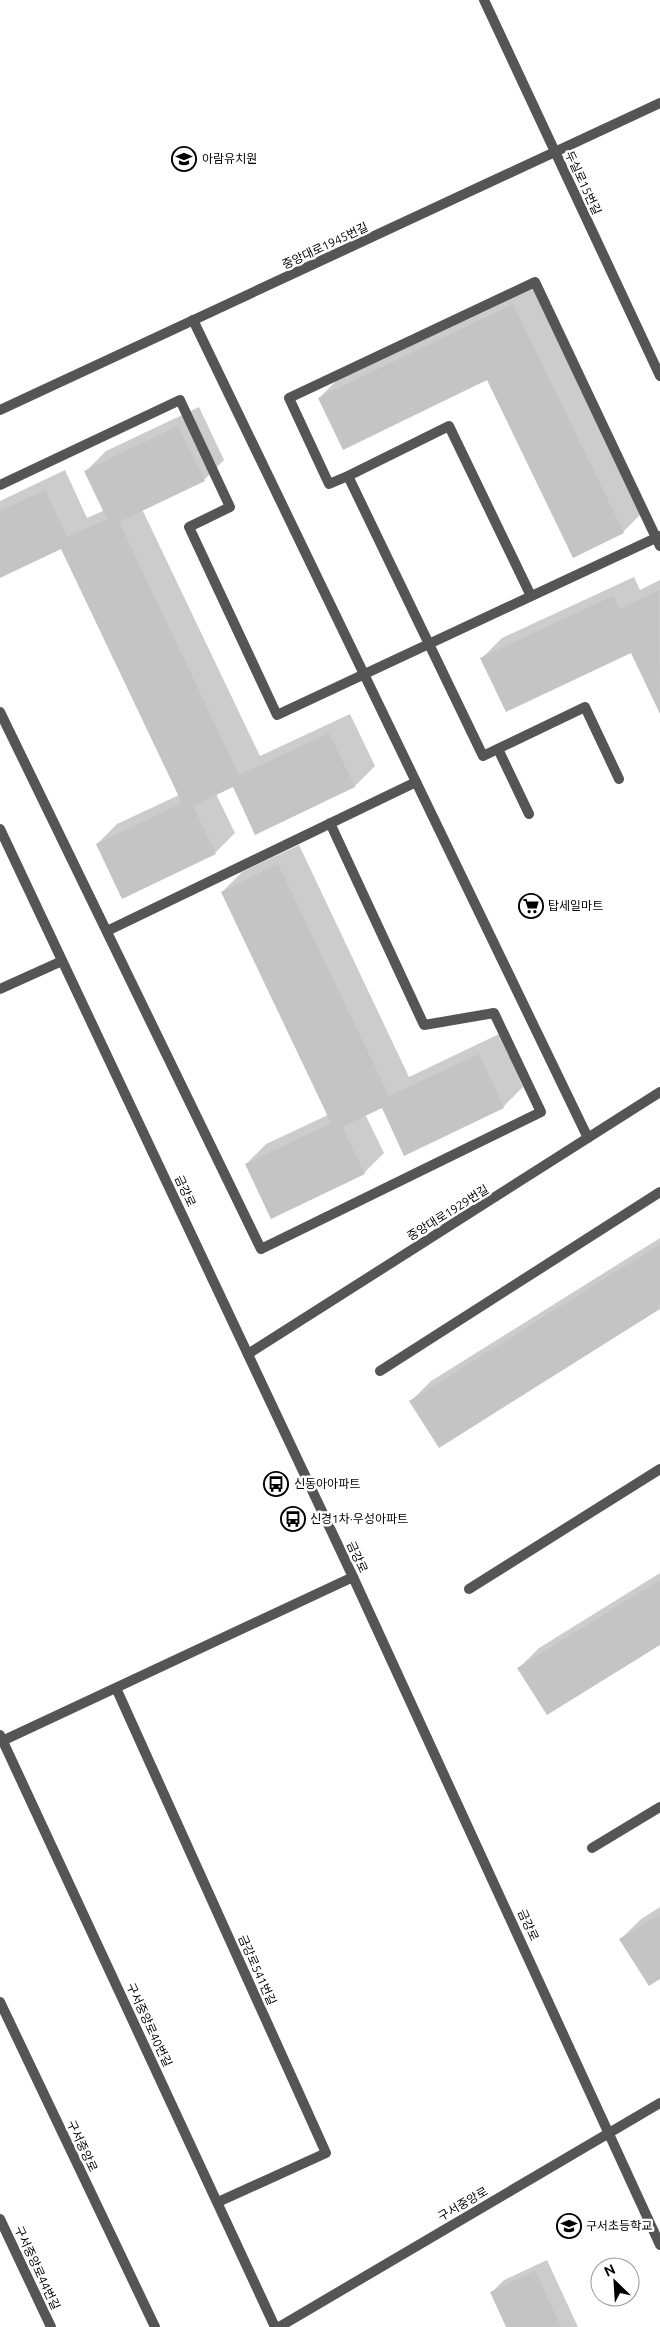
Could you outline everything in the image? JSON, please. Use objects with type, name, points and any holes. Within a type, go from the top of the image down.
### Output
[{"type":"street","name":"두실로15번길","points":[[484,0],[660,376]]},
{"type":"street","name":"중앙대로1945번길","points":[[0,410],[660,103]]},
{"type":"street","points":[[0,485],[180,400],[230,507],[189,527],[277,715],[531,596],[659,540],[535,282],[289,398],[329,484],[449,426],[531,596]]},
{"type":"street","points":[[193,320],[588,1138]]},
{"type":"street","points":[[348,476],[483,756],[585,708],[620,779]]},
{"type":"street","points":[[0,712],[261,1248],[541,1112],[494,1013],[424,1025],[330,823]]},
{"type":"street","points":[[498,749],[529,814]]},
{"type":"street","points":[[107,931],[416,782]]},
{"type":"street","name":"금강로","points":[[0,829],[353,1577],[660,2245]]},
{"type":"street","points":[[0,989],[62,961]]},
{"type":"street","name":"중앙대로1929번길","points":[[248,1354],[660,1092]]},
{"type":"street","points":[[380,1371],[660,1192]]},
{"type":"street","points":[[469,1588],[660,1469]]},
{"type":"street","points":[[1,1739],[116,1688],[353,1577]]},
{"type":"street","name":"금강로541번길","points":[[116,1688],[326,2153],[218,2202]]},
{"type":"street","name":"구서중앙로40번길","points":[[1,1739],[275,2327]]},
{"type":"street","points":[[592,1848],[660,1808]]},
{"type":"street","name":"구서중앙로","points":[[0,2002],[155,2327]]},
{"type":"street","name":"구서중앙로","points":[[279,2327],[660,2103]]},
{"type":"street","name":"구서중앙로44번길","points":[[0,2219],[51,2327]]},
{"type":"building","points":[[513,304],[624,533],[573,558],[487,380],[343,450],[318,398]]},
{"type":"building","points":[[178,426],[205,481],[119,522],[239,775],[329,733],[355,787],[255,835],[233,787],[193,806],[216,854],[122,899],[96,844],[182,803],[61,549],[0,578],[0,511],[45,490],[67,537],[107,519],[84,471]]},
{"type":"building","points":[[659,590],[660,714],[631,653],[506,712],[480,658],[613,596],[620,609]]},
{"type":"building","points":[[278,864],[389,1096],[479,1054],[504,1108],[404,1156],[382,1108],[342,1127],[365,1174],[271,1219],[245,1164],[331,1123],[221,892]]},
{"type":"building","points":[[660,1244],[660,1309],[439,1448],[409,1401]]},
{"type":"building","points":[[660,1580],[660,1645],[547,1715],[517,1668]]},
{"type":"building","points":[[660,1914],[660,1979],[649,1986],[619,1939]]},
{"type":"building","points":[[535,2271],[561,2327],[506,2327],[490,2292]]},
{"type":"place","name":"아람유치원","points":[[184,159]]},
{"type":"place","name":"탑세일마트","points":[[531,906]]},
{"type":"place","name":"신동아아파트","points":[[276,1484]]},
{"type":"place","name":"신경1차·우성아파트","points":[[293,1519]]},
{"type":"place","name":"구서초등학교","points":[[569,2226]]}]
